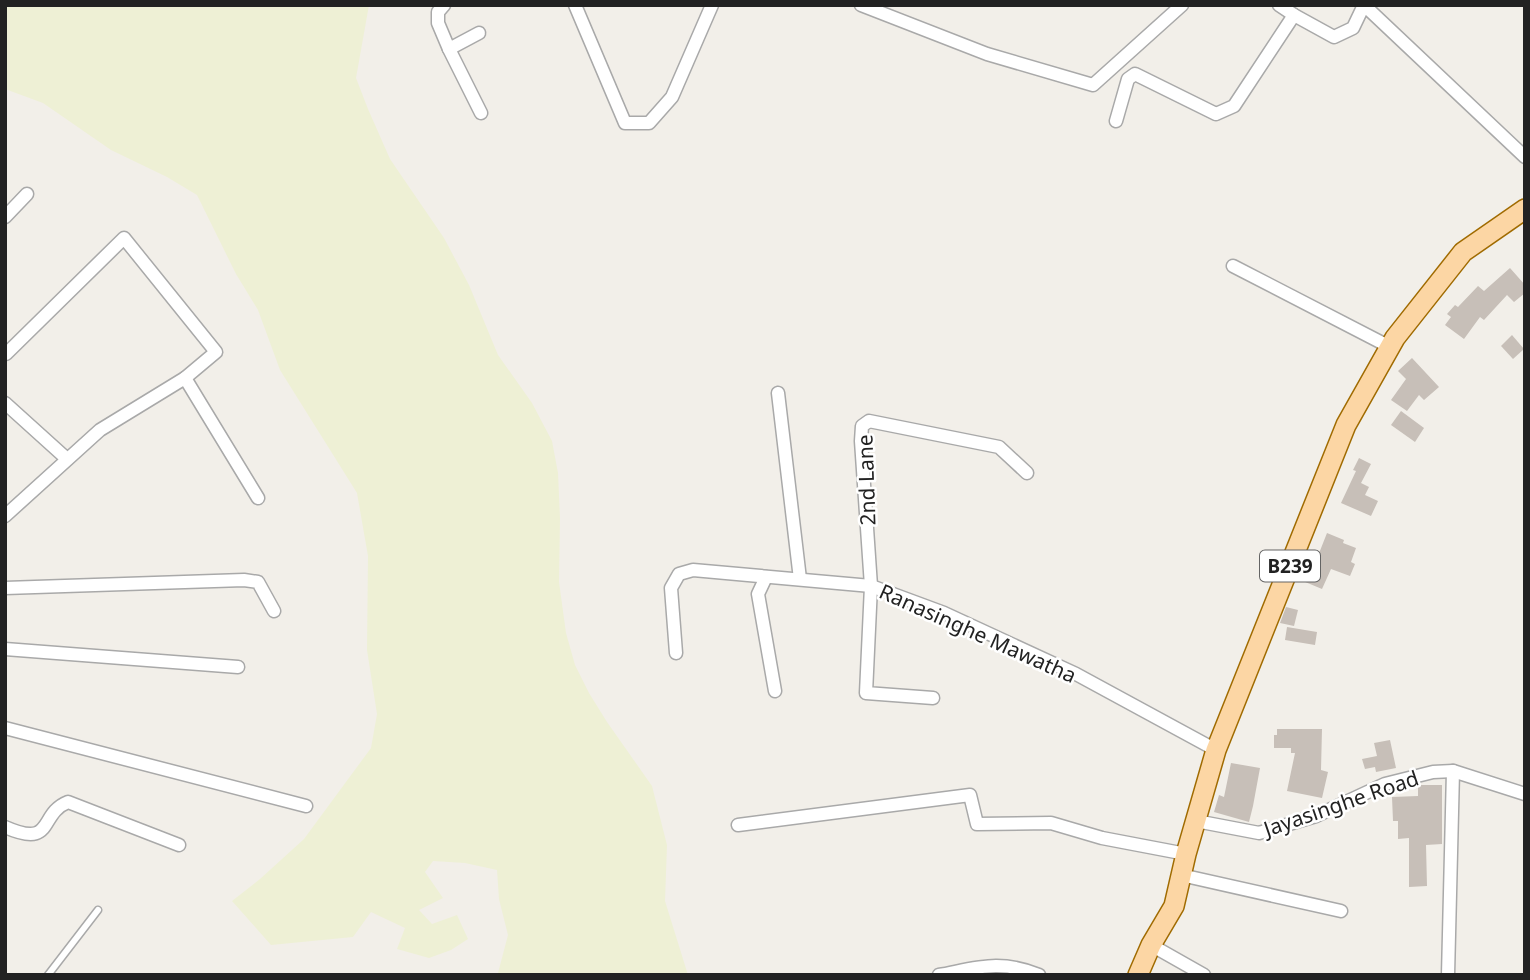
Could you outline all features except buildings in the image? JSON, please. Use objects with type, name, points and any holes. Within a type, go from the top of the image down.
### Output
[{"type":"main road","name":"B239","points":[[1138,975],[1174,906],[1216,750],[1346,425],[1392,344],[1463,252],[1525,209]]},
{"type":"street","points":[[444,5],[438,12],[438,23],[481,113]]},
{"type":"street","points":[[575,5],[625,123],[649,123],[672,97],[712,5]]},
{"type":"street","points":[[861,5],[987,54],[1093,85],[1182,5]]},
{"type":"street","points":[[1279,5],[1334,37],[1353,29],[1364,5],[1525,157]]},
{"type":"street","points":[[1116,121],[1128,79],[1135,74],[1216,114],[1234,106],[1294,15]]},
{"type":"street","points":[[449,49],[479,33]]},
{"type":"street","points":[[5,217],[27,194]]},
{"type":"street","points":[[5,516],[100,430],[185,378],[216,352],[124,239],[6,354]]},
{"type":"street","points":[[1239,265],[1392,344]]},
{"type":"street","points":[[185,378],[258,498]]},
{"type":"street","points":[[778,393],[800,579]]},
{"type":"street","points":[[5,403],[67,458]]},
{"type":"street","name":"2nd Lane","points":[[871,586],[862,426],[869,421],[999,447],[1027,473]]},
{"type":"street","name":"Ranasinghe Mawatha","points":[[676,653],[671,588],[679,574],[693,570],[871,586],[944,613],[1076,674],[1216,750]]},
{"type":"street","points":[[766,577],[758,594],[775,691]]},
{"type":"street","points":[[5,588],[244,580],[258,582],[274,611]]},
{"type":"street","points":[[871,586],[866,693],[933,698]]},
{"type":"street","points":[[5,649],[238,667]]},
{"type":"street","points":[[5,728],[306,806]]},
{"type":"street","points":[[1448,975],[1452,771]]},
{"type":"street","name":"Jayasinghe Road","points":[[1196,821],[1259,833],[1315,816],[1385,784],[1433,772],[1452,771],[1525,794]]},
{"type":"street","points":[[738,825],[970,795],[977,824],[1051,823],[1102,838],[1186,854]]},
{"type":"street","points":[[5,827],[29,835],[39,833],[61,805],[68,802],[179,845]]},
{"type":"street","points":[[1181,875],[1341,911]]},
{"type":"street","points":[[1152,946],[1204,975]]},
{"type":"street","points":[[939,975],[993,965],[1022,968],[1039,975]]},
{"type":"lane","points":[[48,975],[98,910]]},
{"type":"green space","points":[[5,5],[369,5],[356,78],[368,109],[390,159],[444,238],[469,285],[498,355],[532,403],[552,441],[558,473],[559,582],[566,633],[575,665],[589,693],[652,786],[667,845],[665,901],[688,975],[493,975],[498,973],[508,935],[499,899],[497,870],[465,863],[433,861],[425,872],[443,898],[419,910],[432,924],[457,915],[468,939],[451,950],[429,958],[397,949],[405,928],[371,912],[353,937],[271,945],[232,901],[304,839],[371,748],[377,714],[367,650],[368,556],[357,493],[280,370],[258,310],[236,274],[197,195],[111,150],[43,103],[5,89]]}]
